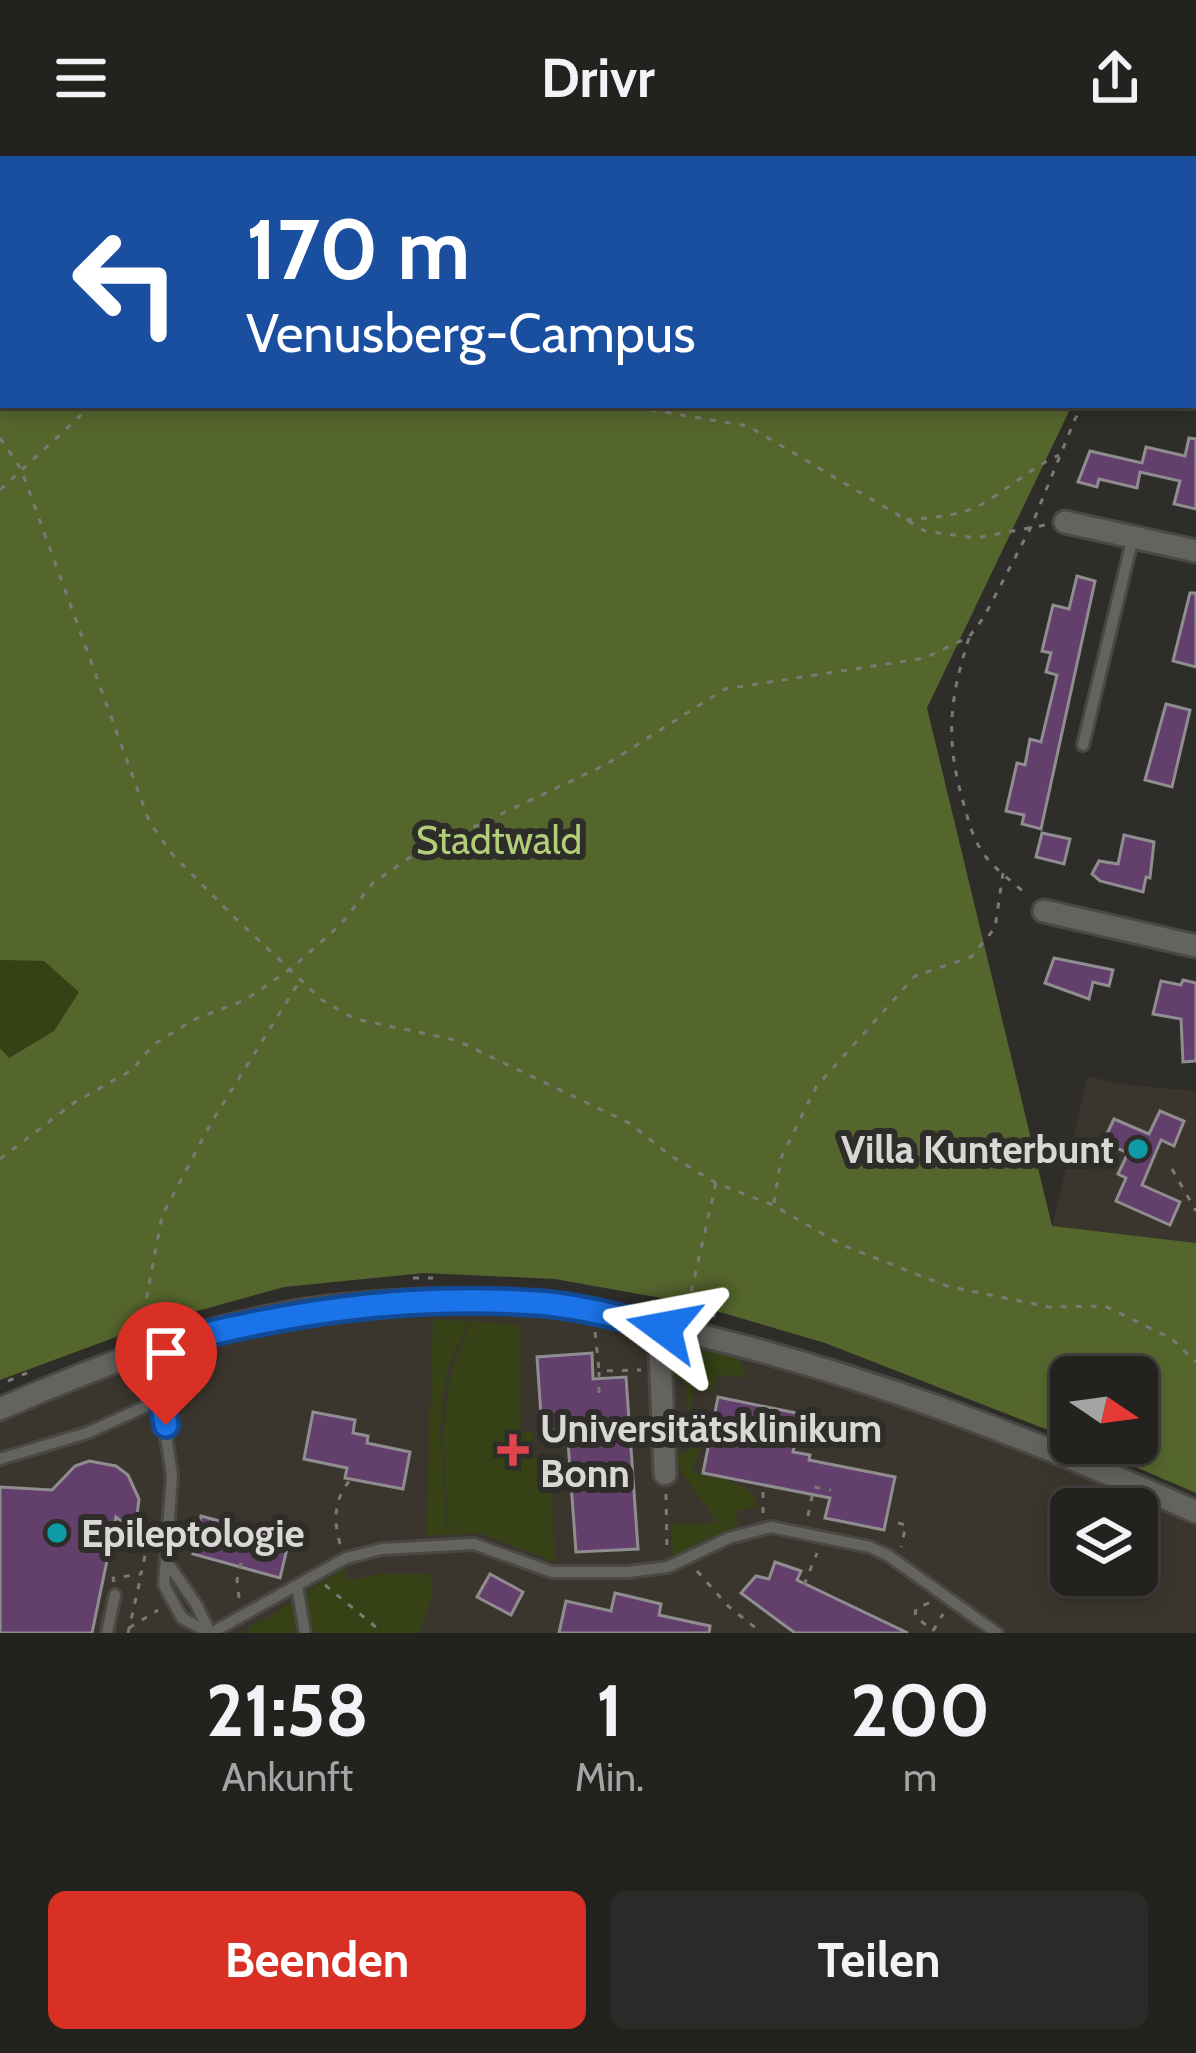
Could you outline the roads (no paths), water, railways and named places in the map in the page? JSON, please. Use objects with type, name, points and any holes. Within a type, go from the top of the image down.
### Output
[{"type":"street","points":[[1065,522],[1196,551]]},
{"type":"street","points":[[1044,910],[1196,946]]},
{"type":"street","points":[[0,1409],[147,1338],[329,1307],[541,1303],[598,1312],[872,1381],[1196,1512]]},
{"type":"street","points":[[664,1328],[665,1474]]},
{"type":"lane","points":[[1083,746],[1133,537]]},
{"type":"lane","points":[[147,1338],[163,1400],[172,1476],[164,1585],[182,1618],[210,1633]]},
{"type":"lane","points":[[0,1459],[87,1433],[163,1400]]},
{"type":"lane","points":[[210,1633],[346,1558],[382,1550],[474,1544],[552,1572],[668,1568],[729,1538],[763,1529],[805,1532],[870,1547],[896,1560],[998,1633]]},
{"type":"lane","points":[[167,1562],[210,1633]]},
{"type":"lane","points":[[297,1586],[305,1633]]},
{"type":"lane","points":[[107,1633],[115,1595]]},
{"type":"place","name":"Villa Kunterbunt","points":[[1138,1149]]},
{"type":"place","name":"Universitätsklinikum Bonn","points":[[513,1450]]},
{"type":"place","name":"Epileptologie","points":[[57,1533]]},
{"type":"park label","name":"Stadtwald","points":[[499,840]]}]
